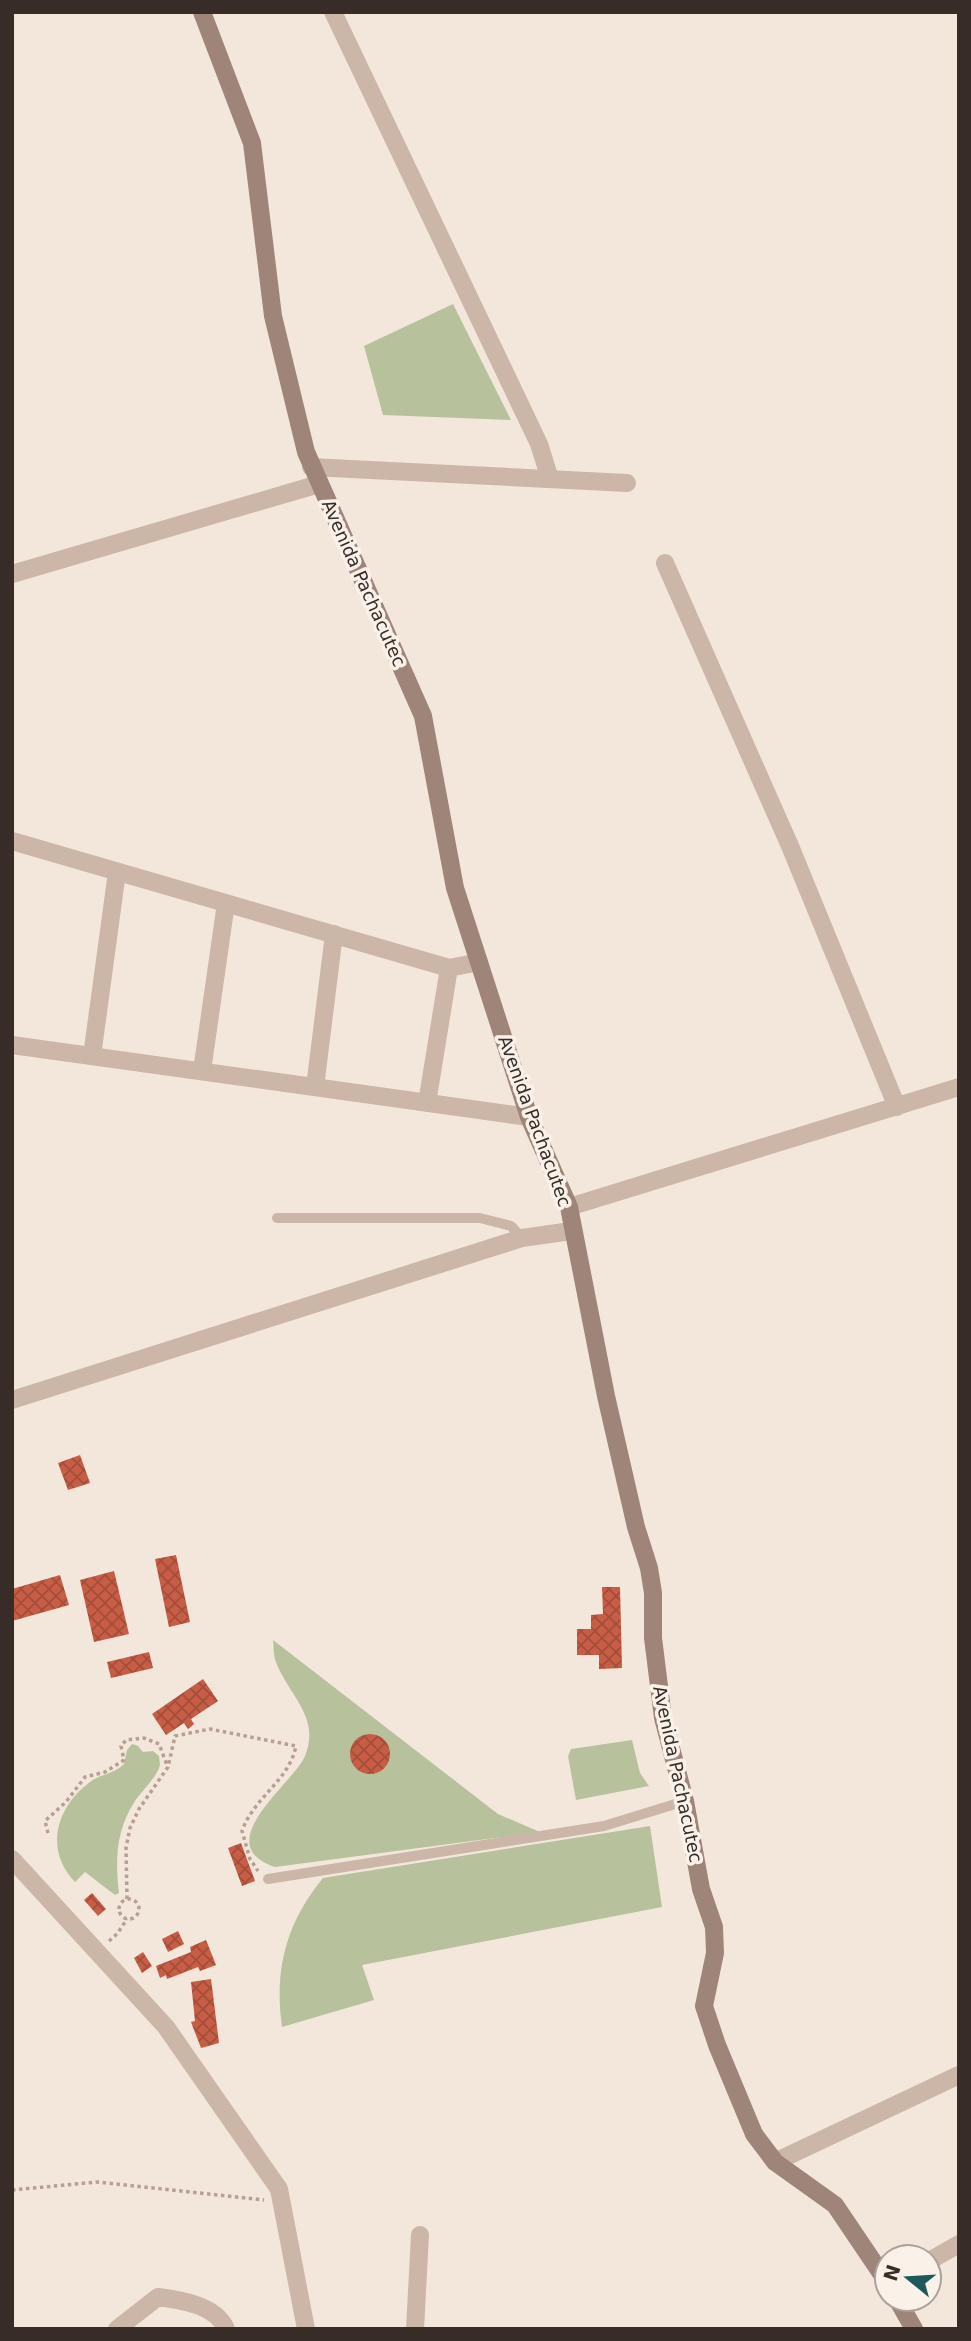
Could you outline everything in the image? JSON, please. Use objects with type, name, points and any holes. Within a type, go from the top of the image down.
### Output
[{"type":"main road","name":"Avenida Pachacutec","points":[[202,12],[252,143],[273,316],[315,476],[423,716],[455,888],[530,1117],[569,1207],[571,1231],[636,1527],[649,1568],[653,1593],[653,1638],[663,1717],[685,1801],[701,1889],[714,1927],[715,1953],[704,2006],[754,2134],[775,2162],[835,2205],[873,2261]]},
{"type":"main road","points":[[905,2313],[914,2329]]},
{"type":"street","points":[[332,12],[539,444],[550,479]]},
{"type":"street","points":[[12,574],[315,476],[550,479],[627,483]]},
{"type":"street","points":[[665,563],[790,846],[897,1107]]},
{"type":"street","points":[[12,841],[449,968],[479,962]]},
{"type":"street","points":[[92,1056],[117,872]]},
{"type":"street","points":[[202,1072],[226,903]]},
{"type":"street","points":[[315,1087],[334,934]]},
{"type":"street","points":[[428,1103],[449,968]]},
{"type":"street","points":[[12,1045],[530,1117]]},
{"type":"street","points":[[569,1207],[959,1087]]},
{"type":"street","points":[[12,1400],[523,1238],[571,1231]]},
{"type":"street","points":[[12,1859],[166,2027],[279,2189],[306,2329]]},
{"type":"street","points":[[775,2162],[959,2075]]},
{"type":"street","points":[[415,2329],[420,2235]]},
{"type":"street","points":[[943,2253],[959,2244]]},
{"type":"street","points":[[117,2329],[159,2297],[200,2306],[223,2322],[226,2329]]},
{"type":"lane","points":[[276,1218],[480,1218],[511,1226],[523,1238]]},
{"type":"lane","points":[[268,1879],[604,1826],[685,1801]]},
{"type":"path","points":[[127,1919],[122,1917],[118,1907],[127,1899],[126,1848],[130,1828],[149,1792],[167,1767],[175,1737],[203,1729],[296,1746],[282,1777],[252,1807],[242,1831],[250,1859],[268,1879]]},
{"type":"path","points":[[48,1833],[45,1822],[66,1802],[85,1777],[105,1772],[122,1762],[125,1756],[121,1746],[126,1740],[145,1738],[159,1744],[167,1767]]},
{"type":"path","points":[[96,1950],[117,1934],[127,1919],[136,1916],[139,1910],[135,1901],[127,1899]]},
{"type":"path","points":[[12,2190],[97,2182],[282,2202]]},
{"type":"green space","points":[[453,304],[511,420],[383,415],[364,346]]},
{"type":"green space","points":[[273,1640],[498,1814],[540,1832],[275,1867],[256,1857],[249,1844],[252,1829],[260,1813],[298,1768],[309,1742],[306,1717],[281,1674],[274,1654]]},
{"type":"green space","points":[[632,1740],[640,1773],[649,1786],[576,1800],[568,1756],[571,1749]]},
{"type":"green space","points":[[132,1744],[143,1752],[153,1751],[159,1756],[160,1765],[135,1801],[124,1823],[117,1857],[119,1893],[115,1895],[85,1872],[75,1882],[65,1870],[59,1856],[58,1829],[62,1816],[78,1792],[94,1779],[124,1764],[127,1750]]},
{"type":"green space","points":[[650,1826],[662,1907],[362,1965],[374,2000],[282,2027],[280,1986],[286,1948],[300,1912],[323,1878]]},
{"type":"building","points":[[80,1455],[90,1483],[68,1490],[58,1463]]},
{"type":"building","points":[[176,1555],[190,1622],[169,1627],[155,1559]]},
{"type":"building","points":[[114,1571],[129,1634],[94,1642],[80,1580]]},
{"type":"building","points":[[60,1575],[69,1605],[12,1621],[12,1589]]},
{"type":"building","points":[[602,1587],[620,1587],[622,1668],[599,1669],[599,1655],[577,1655],[577,1629],[591,1629],[591,1615],[603,1614]]},
{"type":"building","points":[[149,1652],[153,1668],[111,1678],[107,1662]]},
{"type":"building","points":[[203,1679],[218,1701],[191,1719],[194,1724],[188,1729],[184,1723],[166,1735],[152,1714]]},
{"type":"building","points":[[370,1734],[384,1740],[390,1754],[384,1768],[370,1774],[356,1768],[350,1754],[356,1740]]},
{"type":"building","points":[[241,1843],[255,1881],[242,1886],[228,1848]]},
{"type":"building","points":[[92,1893],[106,1909],[98,1916],[84,1900]]},
{"type":"building","points":[[178,1931],[184,1944],[168,1952],[162,1939]]},
{"type":"building","points":[[206,1940],[216,1965],[200,1971],[198,1967],[167,1979],[166,1975],[160,1978],[156,1966],[191,1952],[190,1947]]},
{"type":"building","points":[[143,1952],[152,1966],[142,1973],[134,1958]]},
{"type":"building","points":[[211,1979],[219,2043],[201,2048],[191,2022],[195,2021],[191,1982]]}]
